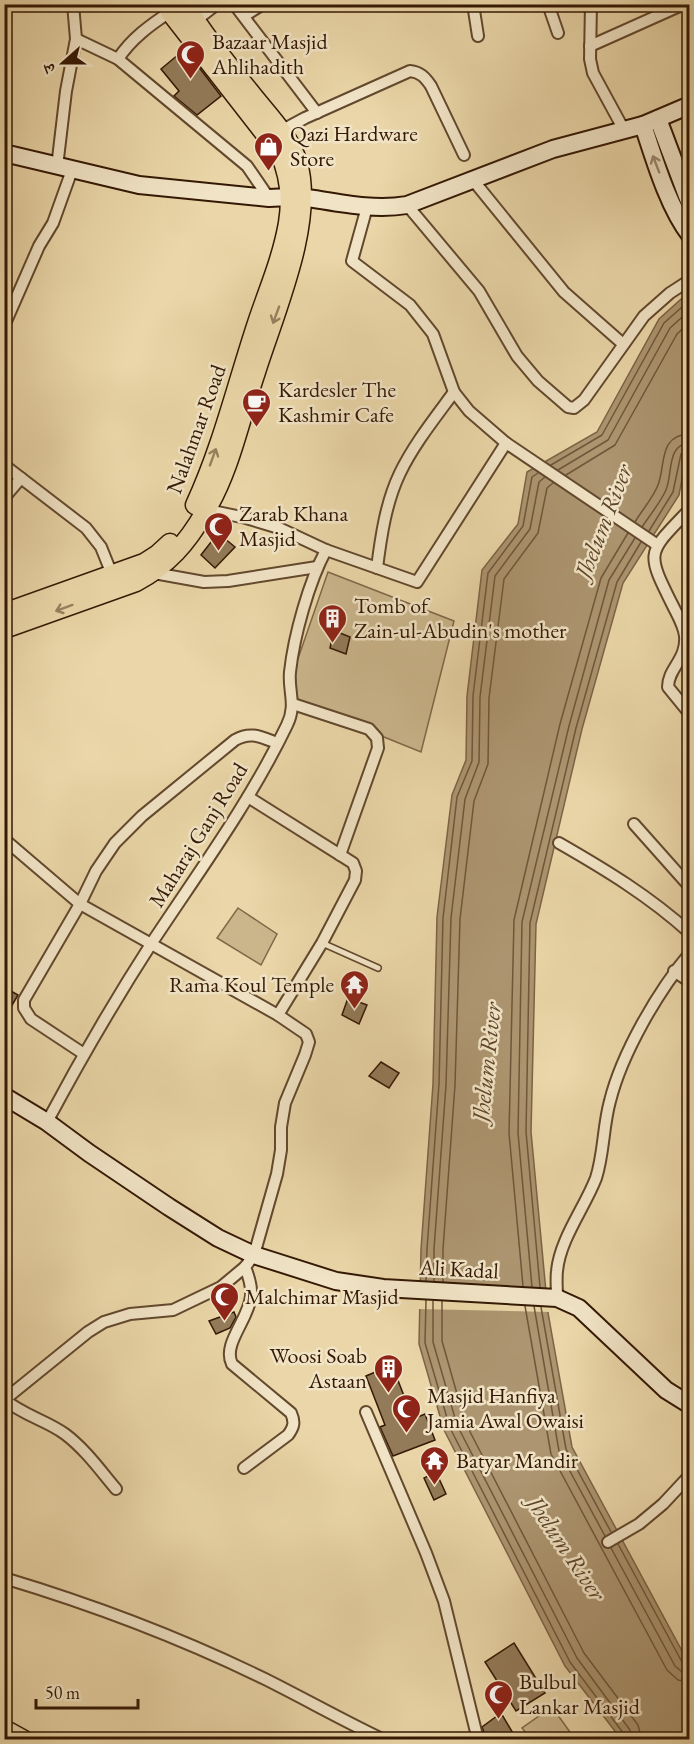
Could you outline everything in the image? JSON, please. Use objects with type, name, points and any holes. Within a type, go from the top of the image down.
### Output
[{"type":"main road","points":[[174,7],[195,21],[277,140]]},
{"type":"main road","points":[[115,581],[136,582],[154,573],[172,558],[226,466],[282,298],[296,242],[295,197],[298,162],[277,140],[174,7]]},
{"type":"main road","name":"Nalahmar Road","points":[[4,629],[115,581],[158,554],[200,508]]},
{"type":"main road","name":"Nalahmar Road","points":[[4,613],[115,581]]},
{"type":"main road","points":[[4,1729],[24,1740]]},
{"type":"street","points":[[4,326],[39,246],[53,223],[65,168],[66,91],[76,39],[73,4]]},
{"type":"street","points":[[195,21],[217,4]]},
{"type":"street","points":[[234,4],[317,113]]},
{"type":"street","points":[[243,16],[262,4]]},
{"type":"street","points":[[472,4],[478,36]]},
{"type":"street","points":[[548,4],[558,33]]},
{"type":"street","points":[[591,4],[590,60],[593,73],[624,130]]},
{"type":"street","points":[[590,46],[684,4]]},
{"type":"street","points":[[118,59],[137,36],[174,7]]},
{"type":"street","points":[[76,39],[118,59],[247,166],[269,198]]},
{"type":"street","points":[[277,140],[317,113],[410,71],[426,77],[464,155]]},
{"type":"street","points":[[4,153],[139,184],[269,198],[295,197],[390,208],[407,205],[553,149],[650,122],[690,105]]},
{"type":"street","points":[[650,122],[690,204]]},
{"type":"street","points":[[650,122],[655,161],[687,231]]},
{"type":"street","points":[[473,180],[564,292],[623,344]]},
{"type":"street","points":[[407,205],[479,291],[495,322],[527,369],[557,400],[568,407],[574,408],[584,400],[644,316],[670,293],[690,280]]},
{"type":"street","points":[[367,207],[352,261],[410,305],[433,334],[454,392],[469,411],[506,443],[653,542]]},
{"type":"street","points":[[377,568],[380,538],[389,502],[400,474],[419,441],[454,392]]},
{"type":"street","points":[[200,508],[279,528],[326,550],[417,582],[506,443]]},
{"type":"street","points":[[4,465],[86,528],[101,548],[115,581]]},
{"type":"street","points":[[4,498],[21,478]]},
{"type":"street","points":[[653,542],[690,509]]},
{"type":"street","points":[[653,542],[656,573],[687,637],[682,658],[668,681],[668,687],[690,714]]},
{"type":"street","name":"Maharaj Ganj Road","points":[[47,1122],[84,1054],[152,943],[248,796],[288,723],[293,704],[290,673],[300,621],[317,567],[326,550]]},
{"type":"street","points":[[154,573],[204,582],[228,581],[317,567]]},
{"type":"street","points":[[293,704],[369,729],[376,738],[378,748],[340,855]]},
{"type":"street","points":[[84,1054],[31,1019],[24,1008],[24,1000],[80,904],[96,871],[115,843],[142,816],[235,740],[244,735],[255,735],[278,742]]},
{"type":"street","points":[[248,796],[353,863],[357,871],[355,880],[322,943],[278,1015]]},
{"type":"street","points":[[634,824],[690,887]]},
{"type":"street","points":[[4,839],[80,904],[278,1015],[306,1034],[309,1042],[285,1103],[277,1174],[249,1261],[251,1297],[246,1315],[228,1350],[228,1357],[232,1364],[291,1413],[294,1420],[293,1429],[244,1468]]},
{"type":"street","points":[[559,843],[624,881],[666,911],[690,933]]},
{"type":"street","points":[[690,952],[674,971],[627,1055],[610,1101],[596,1177],[557,1270],[557,1298],[579,1308],[666,1390],[690,1404]]},
{"type":"street","points":[[674,971],[690,982]]},
{"type":"street","name":"Ali Kadal","points":[[4,1096],[47,1122],[249,1261],[336,1281],[383,1288],[557,1298]]},
{"type":"street","points":[[116,1489],[87,1454],[64,1433],[24,1413],[5,1399],[87,1332],[130,1314],[173,1310],[221,1287],[249,1261]]},
{"type":"street","points":[[366,1412],[444,1601],[478,1740]]},
{"type":"street","points":[[608,1542],[639,1524],[663,1504],[690,1475]]},
{"type":"street","points":[[4,1578],[70,1598],[161,1633],[266,1680],[384,1740]]},
{"type":"lane","points":[[322,943],[378,968]]},
{"type":"shaded area","points":[[328,572],[454,621],[421,752],[384,737],[371,726],[295,701],[293,673]]},
{"type":"shaded area","points":[[238,908],[277,934],[261,965],[217,938]]},
{"type":"shaded area","points":[[552,1707],[575,1739],[531,1739],[522,1728]]},
{"type":"water","name":"Jhelum River","points":[[689,292],[689,443],[679,495],[623,583],[582,729],[536,924],[531,1132],[548,1313],[572,1447],[689,1664],[689,1739],[621,1739],[565,1666],[444,1430],[419,1344],[421,1249],[433,1084],[437,917],[452,795],[466,760],[467,696],[482,570],[518,524],[527,472],[597,432],[659,319]]},
{"type":"pier","points":[[417,1285],[549,1289],[551,1312],[417,1309]]},
{"type":"building","name":"Bazaar Masjid Ahlihadith","points":[[185,49],[221,96],[197,115],[174,96],[179,91],[161,69]]},
{"type":"building","name":"Zarab Khana Masjid","points":[[218,533],[235,547],[215,568],[201,555]]},
{"type":"building","points":[[340,633],[350,637],[346,654],[330,648],[333,634]]},
{"type":"building","points":[[4,987],[18,995],[4,1019]]},
{"type":"building","name":"Rama Koul Temple","points":[[348,998],[367,1005],[359,1024],[342,1015]]},
{"type":"building","points":[[381,1062],[399,1073],[389,1088],[369,1076]]},
{"type":"building","name":"Malchimar Masjid","points":[[234,1312],[236,1317],[230,1328],[216,1334],[209,1321]]},
{"type":"building","points":[[392,1365],[413,1419],[425,1414],[435,1440],[393,1456],[380,1427],[385,1425],[366,1376]]},
{"type":"building","name":"Batyar Mandir","points":[[436,1472],[446,1494],[434,1500],[424,1478]]},
{"type":"building","points":[[514,1643],[545,1693],[516,1711],[485,1662]]},
{"type":"building","name":"Bulbul Lankar Masjid","points":[[501,1713],[517,1740],[487,1740],[482,1727]]},
{"type":"place","name":"Bazaar Masjid Ahlihadith","points":[[191,80]]},
{"type":"place","name":"Qazi Hardware Store","points":[[269,172]]},
{"type":"place","name":"Kardesler The Kashmir Cafe","points":[[257,428]]},
{"type":"place","name":"Zarab Khana Masjid","points":[[218,552]]},
{"type":"place","name":"Tomb of Zain-ul-Abudin's mother","points":[[333,644]]},
{"type":"place","name":"Rama Koul Temple","points":[[355,1010]]},
{"type":"place","name":"Malchimar Masjid","points":[[224,1322]]},
{"type":"place","name":"Woosi Soab Astaan","points":[[388,1394]]},
{"type":"place","name":"Masjid Hanfiya Jamia Awal Owaisi","points":[[406,1434]]},
{"type":"place","name":"Batyar Mandir","points":[[435,1486]]},
{"type":"place","name":"Bulbul Lankar Masjid","points":[[498,1720]]}]
